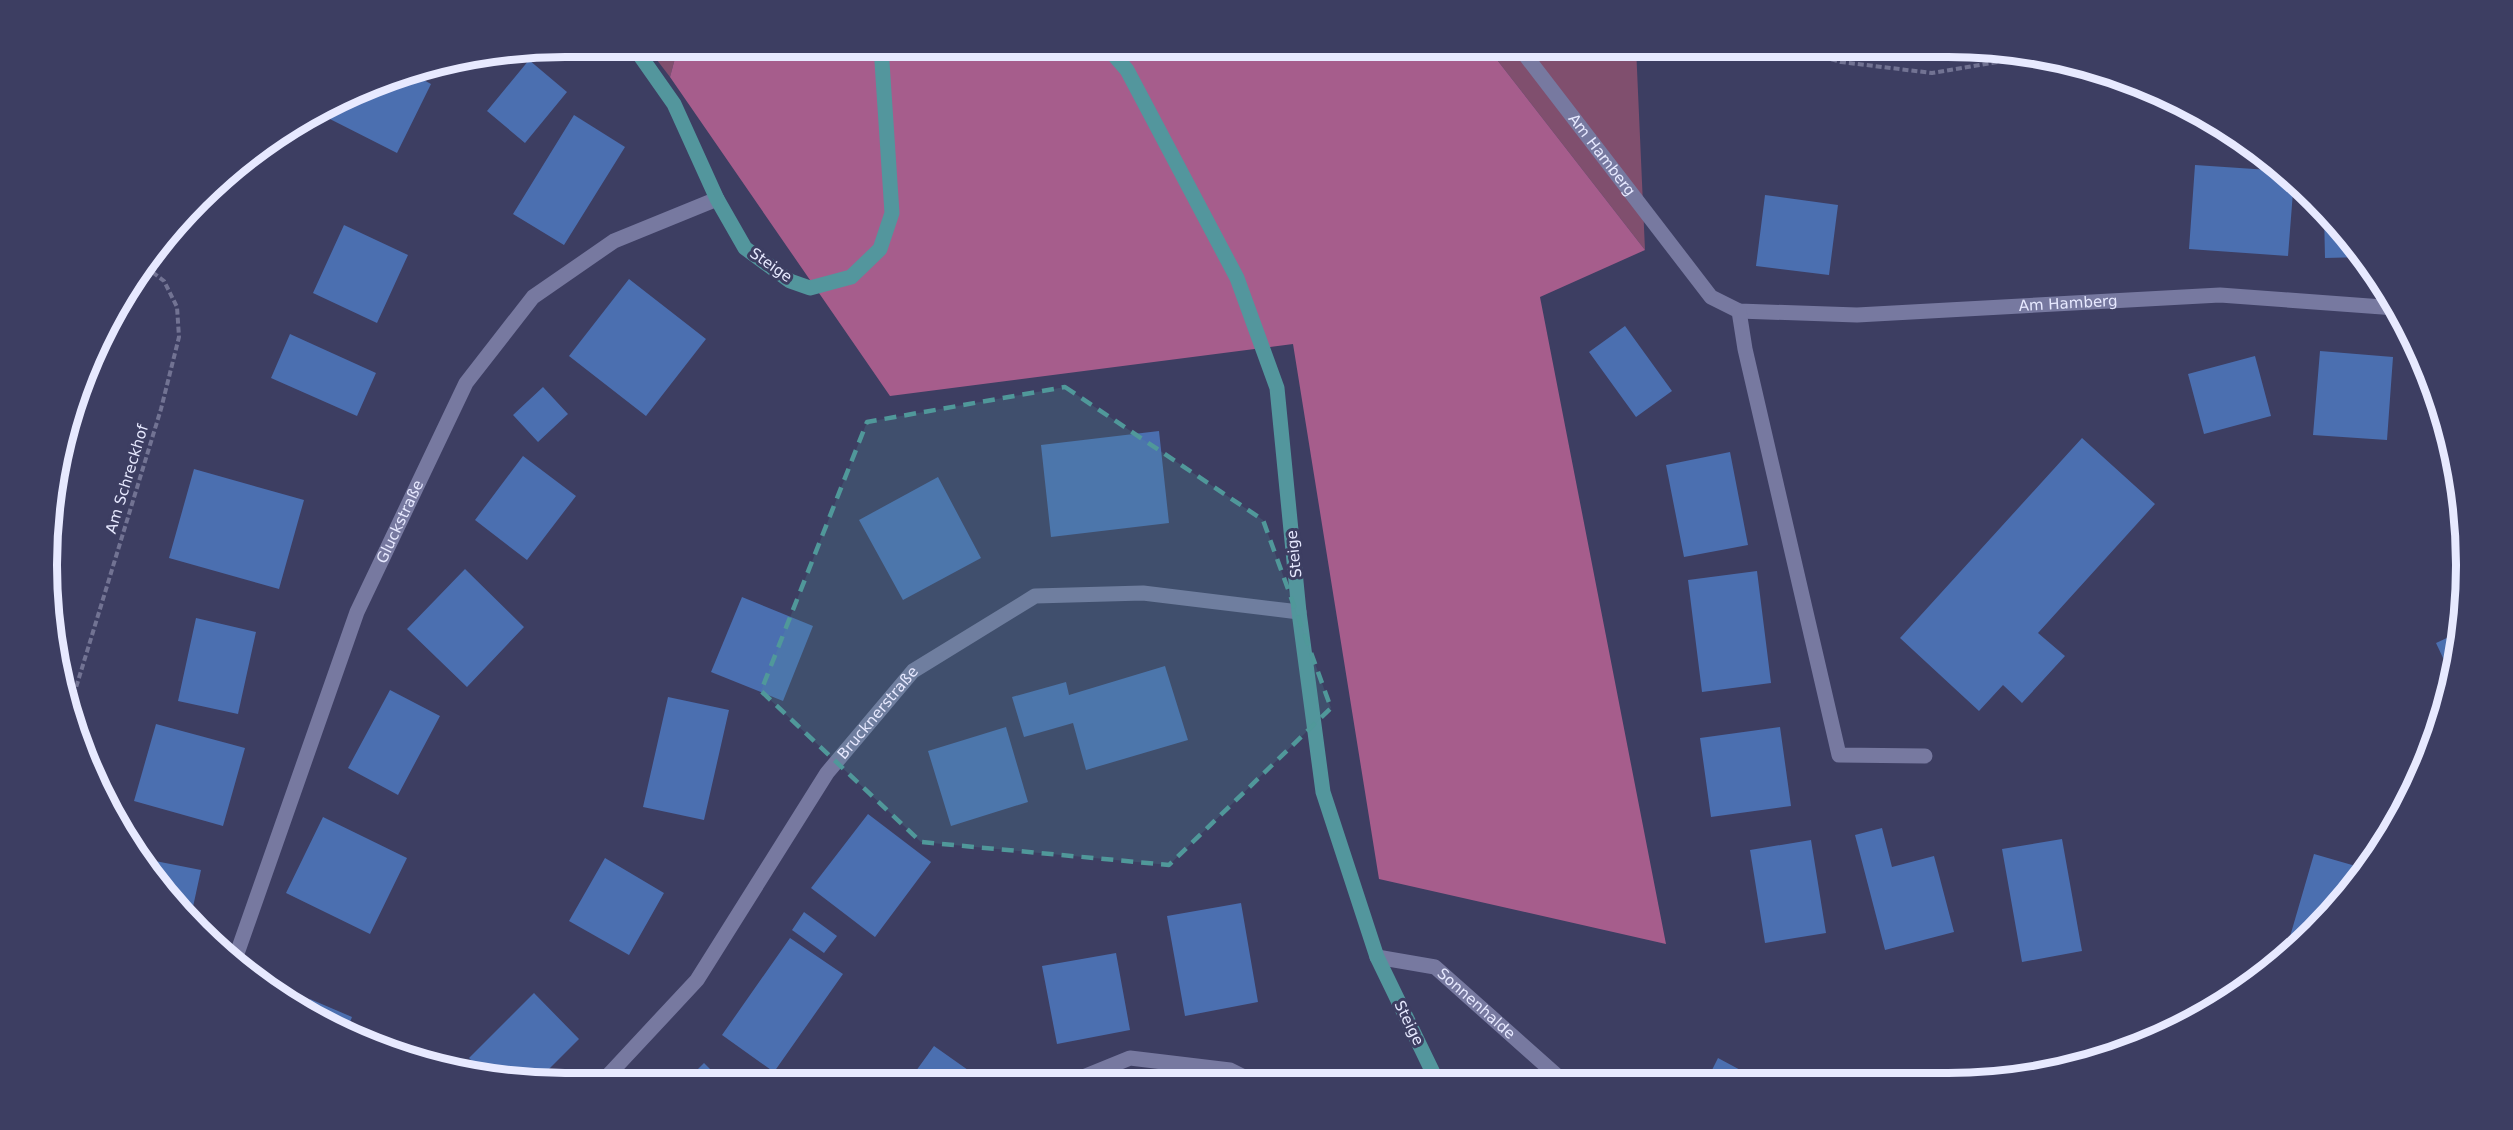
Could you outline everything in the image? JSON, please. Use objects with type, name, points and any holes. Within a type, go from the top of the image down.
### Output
[{"type":"street","name":"Steige","points":[[641,57],[674,105],[717,199],[745,248],[790,281],[810,288],[851,277],[880,249],[892,213],[882,57]]},
{"type":"street","name":"Steige","points":[[1116,57],[1127,70],[1237,278],[1277,388],[1299,612],[1323,792],[1377,957],[1433,1073]]},
{"type":"street","name":"Am Hamberg","points":[[1527,57],[1711,297],[1739,311],[1857,315],[2220,295],[2386,307]]},
{"type":"street","name":"Gluckstraße","points":[[237,953],[357,612],[466,383],[533,297],[614,241],[717,199]]},
{"type":"street","points":[[1739,311],[1747,361],[1839,755],[1925,756]]},
{"type":"street","name":"Brucknerstraße","points":[[610,1073],[697,980],[827,773],[913,671],[1035,596],[1143,593],[1299,612]]},
{"type":"street","name":"Sonnenhalde","points":[[1377,957],[1436,967],[1554,1073]]},
{"type":"street","points":[[1093,1073],[1130,1058],[1230,1070],[1236,1073]]},
{"type":"path","points":[[1824,57],[1841,62],[1932,73],[2007,60]]},
{"type":"path","name":"Am Schreckhof","points":[[74,695],[161,409],[179,337],[177,307],[164,281],[151,271]]},
{"type":"highlighted area","points":[[1065,387],[1263,520],[1331,708],[1169,865],[921,842],[761,691],[867,422]]},
{"type":"shaded area","points":[[655,57],[675,57],[670,77]]},
{"type":"shaded area","points":[[675,57],[1495,57],[1645,250],[1540,297],[1666,944],[1379,879],[1293,344],[890,396],[670,77]]},
{"type":"shaded area","points":[[1495,57],[1636,57],[1645,250]]},
{"type":"building","points":[[529,60],[567,92],[525,143],[487,111]]},
{"type":"building","points":[[420,78],[431,84],[397,153],[326,117],[371,96]]},
{"type":"building","points":[[574,115],[625,147],[564,245],[513,214]]},
{"type":"building","points":[[2195,165],[2267,170],[2293,193],[2288,256],[2189,249]]},
{"type":"building","points":[[1765,195],[1838,205],[1829,275],[1756,266]]},
{"type":"building","points":[[2324,224],[2352,257],[2325,258]]},
{"type":"building","points":[[344,225],[408,255],[377,323],[313,293]]},
{"type":"building","points":[[629,279],[706,339],[646,416],[569,356]]},
{"type":"building","points":[[1625,326],[1672,391],[1636,417],[1589,352]]},
{"type":"building","points":[[290,334],[376,373],[357,416],[271,378]]},
{"type":"building","points":[[2320,351],[2393,357],[2387,440],[2313,435]]},
{"type":"building","points":[[2255,356],[2271,416],[2204,434],[2188,374]]},
{"type":"building","points":[[543,387],[568,414],[538,442],[513,415]]},
{"type":"building","points":[[1159,431],[1169,523],[1051,537],[1041,445]]},
{"type":"building","points":[[2082,438],[2155,504],[2038,633],[2065,656],[2022,703],[2003,685],[1979,711],[1900,638]]},
{"type":"building","points":[[1730,452],[1748,545],[1684,557],[1666,465]]},
{"type":"building","points":[[523,456],[576,496],[527,560],[475,520]]},
{"type":"building","points":[[194,469],[304,500],[279,589],[169,558]]},
{"type":"building","points":[[938,477],[981,558],[903,600],[859,520]]},
{"type":"building","points":[[465,569],[524,627],[467,687],[407,629]]},
{"type":"building","points":[[1757,571],[1771,683],[1702,692],[1688,580]]},
{"type":"building","points":[[742,597],[813,626],[783,701],[711,672]]},
{"type":"building","points":[[196,618],[256,632],[238,714],[178,701]]},
{"type":"building","points":[[2451,636],[2446,664],[2436,643]]},
{"type":"building","points":[[1165,666],[1188,740],[1086,770],[1073,723],[1024,737],[1012,697],[1066,682],[1069,695]]},
{"type":"building","points":[[390,690],[440,716],[398,795],[348,768]]},
{"type":"building","points":[[668,697],[729,710],[704,820],[643,807]]},
{"type":"building","points":[[156,724],[245,748],[223,826],[134,801]]},
{"type":"building","points":[[1006,727],[1028,802],[951,826],[928,751]]},
{"type":"building","points":[[1780,727],[1791,806],[1711,817],[1700,738]]},
{"type":"building","points":[[868,814],[931,862],[875,937],[811,888]]},
{"type":"building","points":[[323,817],[407,858],[370,934],[286,893]]},
{"type":"building","points":[[1882,828],[1892,867],[1934,856],[1954,932],[1885,950],[1855,835]]},
{"type":"building","points":[[2062,839],[2082,951],[2022,962],[2002,849]]},
{"type":"building","points":[[1811,840],[1826,933],[1765,943],[1750,850]]},
{"type":"building","points":[[2314,854],[2356,866],[2330,900],[2289,940]]},
{"type":"building","points":[[605,858],[664,893],[629,955],[569,921]]},
{"type":"building","points":[[152,860],[201,870],[192,910]]},
{"type":"building","points":[[1241,903],[1258,1002],[1185,1016],[1167,916]]},
{"type":"building","points":[[804,912],[837,936],[824,953],[792,930]]},
{"type":"building","points":[[790,938],[843,974],[774,1072],[722,1035]]},
{"type":"building","points":[[1116,953],[1130,1030],[1057,1044],[1042,966]]},
{"type":"building","points":[[534,993],[579,1039],[546,1072],[476,1065],[469,1058]]},
{"type":"building","points":[[310,999],[352,1017],[349,1025],[340,1021],[308,1003]]},
{"type":"building","points":[[934,1046],[972,1073],[914,1073]]},
{"type":"building","points":[[1718,1058],[1746,1073],[1710,1073]]},
{"type":"building","points":[[704,1063],[714,1073],[694,1073]]}]
